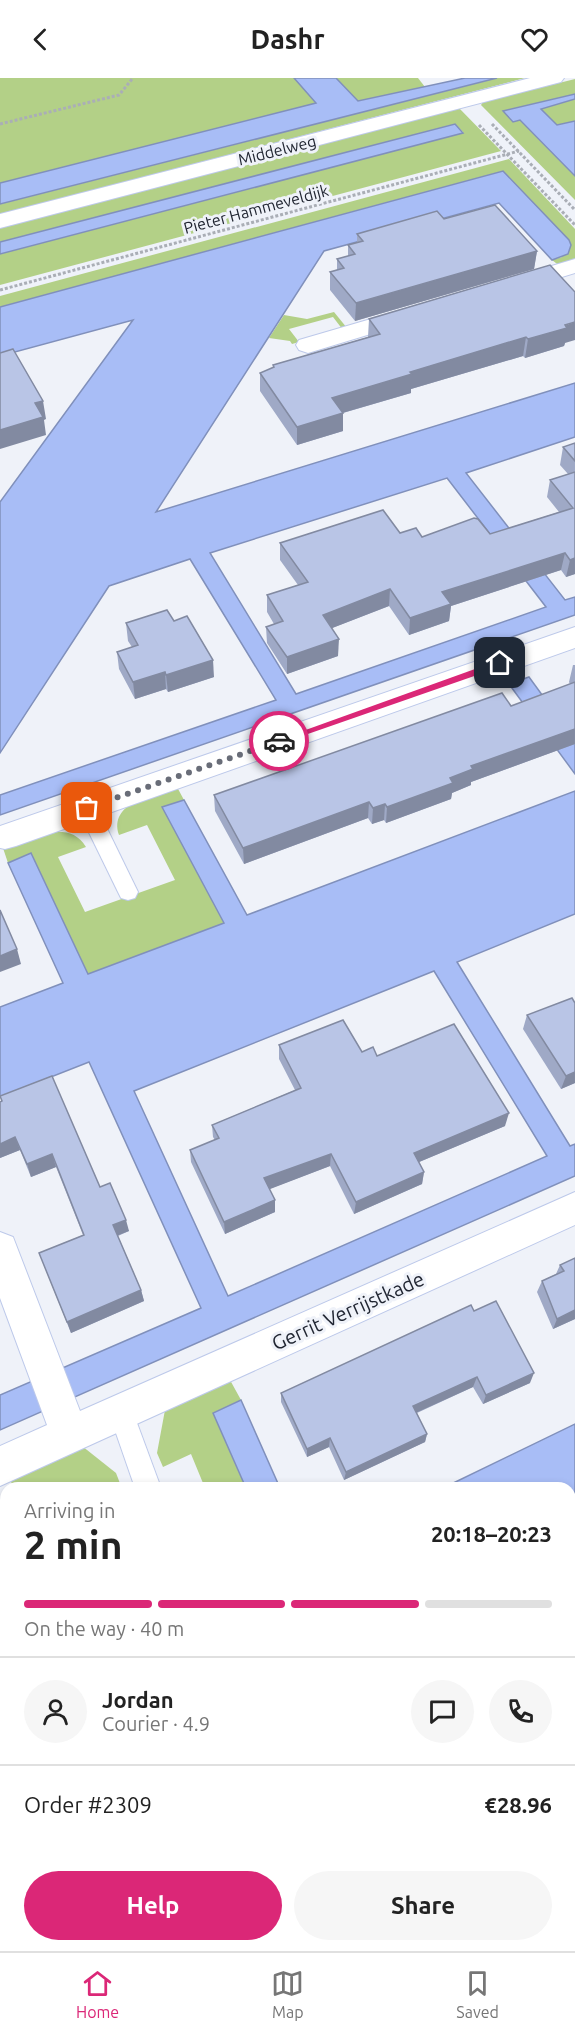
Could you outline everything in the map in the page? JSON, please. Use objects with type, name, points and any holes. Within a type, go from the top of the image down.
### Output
[{"type":"street","name":"Middelweg","points":[[0,221],[554,78]]},
{"type":"street","points":[[497,290],[575,266]]},
{"type":"street","points":[[308,345],[430,309]]},
{"type":"street","points":[[5,837],[575,637]]},
{"type":"street","name":"Gerrit Verrijstkade","points":[[0,1466],[66,1424],[121,1413],[575,1208]]},
{"type":"street","points":[[0,1249],[66,1424]]},
{"type":"lane","points":[[87,808],[128,892]]},
{"type":"lane","points":[[121,1413],[146,1482]]},
{"type":"path","points":[[0,124],[119,95],[133,78]]},
{"type":"path","points":[[464,101],[519,152],[575,210]]},
{"type":"path","points":[[464,101],[507,154],[575,225]]},
{"type":"path","name":"Pieter Hammeveldijk","points":[[0,290],[519,152]]},
{"type":"green space","points":[[0,78],[309,78],[336,110],[0,194]]},
{"type":"green space","points":[[336,78],[418,78],[425,87],[358,101]]},
{"type":"green space","points":[[497,78],[525,78],[0,214],[0,204]]},
{"type":"green space","points":[[575,79],[575,94],[503,111],[520,120],[575,176],[575,200],[481,105],[483,102]]},
{"type":"green space","points":[[575,99],[575,121],[557,125],[540,109]]},
{"type":"green space","points":[[459,108],[501,151],[0,285],[0,254],[463,132],[455,124],[0,242],[0,227]]},
{"type":"green space","points":[[509,159],[575,229],[575,262],[561,267],[552,260],[562,257],[503,171],[0,307],[0,296]]},
{"type":"green space","points":[[334,312],[347,328],[343,330],[333,317],[289,329],[299,342],[292,344],[290,341],[269,338],[284,315],[307,319]]},
{"type":"green space","points":[[177,787],[184,800],[163,807],[224,923],[88,974],[31,854],[8,863],[3,848],[48,833],[69,833],[78,838],[86,847],[58,857],[85,912],[175,880],[147,825],[119,835],[117,824],[120,815],[127,807],[146,797]]},
{"type":"green space","points":[[230,1380],[241,1400],[213,1413],[243,1482],[203,1482],[191,1454],[163,1467],[157,1453],[165,1410]]},
{"type":"green space","points":[[82,1446],[116,1473],[119,1482],[11,1482],[10,1478]]},
{"type":"water","points":[[294,78],[336,78],[358,101],[465,78],[497,78],[0,204],[0,183],[316,103]]},
{"type":"water","points":[[575,94],[575,99],[541,109],[557,125],[575,121],[575,176],[520,120],[513,122],[503,111]]},
{"type":"water","points":[[455,124],[463,133],[0,254],[0,242]]},
{"type":"water","points":[[503,171],[569,240],[571,245],[568,254],[552,260],[499,203],[324,251],[156,512],[575,383],[575,437],[466,473],[565,600],[575,597],[575,615],[0,815],[0,795],[276,700],[190,559],[109,586],[0,753],[0,502],[133,320],[0,356],[0,307]],"holes":[[[447,478],[546,607],[296,694],[210,553]]]},
{"type":"water","points":[[529,677],[575,740],[575,774],[509,684]]},
{"type":"water","points":[[575,791],[575,914],[457,962],[570,1146],[575,1144],[575,1176],[0,1430],[0,1395],[201,1308],[89,1062],[0,1097],[0,1007],[63,983],[8,863],[31,853],[88,974],[224,923],[162,807],[184,800],[247,915]],"holes":[[[434,971],[547,1156],[228,1296],[134,1091]]]},
{"type":"water","points":[[241,1400],[277,1482],[243,1482],[213,1413]]},
{"type":"water","points":[[575,1424],[575,1482],[455,1482]]},
{"type":"building","points":[[495,205],[537,251],[356,303],[330,272],[344,268],[337,259],[355,254],[348,245],[363,241],[357,234],[437,211],[444,219]]},
{"type":"building","points":[[550,265],[575,292],[575,322],[565,325],[567,328],[528,339],[526,337],[332,398],[343,413],[297,427],[260,373],[274,367],[273,365],[380,334],[369,319]]},
{"type":"building","points":[[13,349],[43,401],[35,403],[43,417],[0,430],[0,353]]},
{"type":"building","points":[[575,443],[575,461],[563,447]]},
{"type":"building","points":[[575,472],[575,558],[570,560],[565,553],[442,592],[451,604],[410,618],[390,589],[323,615],[339,639],[287,657],[266,627],[283,621],[267,595],[308,582],[280,543],[383,510],[400,533],[416,528],[422,537],[474,518],[478,519],[490,534],[573,508],[550,480]]},
{"type":"building","points":[[167,610],[174,621],[187,616],[213,660],[166,675],[165,672],[133,682],[117,652],[138,645],[126,623]]},
{"type":"building","points":[[575,682],[575,729],[471,766],[473,769],[450,778],[453,783],[387,807],[385,804],[373,808],[369,802],[243,848],[214,795],[502,693],[511,706]]},
{"type":"building","points":[[0,910],[17,949],[0,956]]},
{"type":"building","points":[[572,998],[575,1003],[575,1072],[566,1076],[527,1015]]},
{"type":"building","points":[[343,1020],[362,1052],[373,1047],[377,1056],[454,1024],[509,1113],[414,1153],[424,1172],[356,1202],[331,1154],[264,1178],[275,1200],[224,1222],[190,1150],[219,1138],[212,1125],[301,1088],[279,1045]]},
{"type":"building","points":[[52,1076],[100,1187],[110,1183],[126,1220],[113,1225],[141,1290],[67,1322],[39,1253],[84,1235],[52,1154],[27,1164],[15,1137],[0,1144],[0,1102],[2,1101],[0,1096]]},
{"type":"building","points":[[575,1258],[575,1310],[557,1319],[542,1281],[564,1271],[560,1265]]},
{"type":"building","points":[[496,1301],[534,1373],[486,1395],[477,1377],[413,1406],[427,1434],[346,1472],[330,1438],[307,1449],[281,1393],[471,1305],[474,1311]]},
{"type":"way so far","points":[[87,808],[279,741]]},
{"type":"route","points":[[279,741],[500,663]]}]
